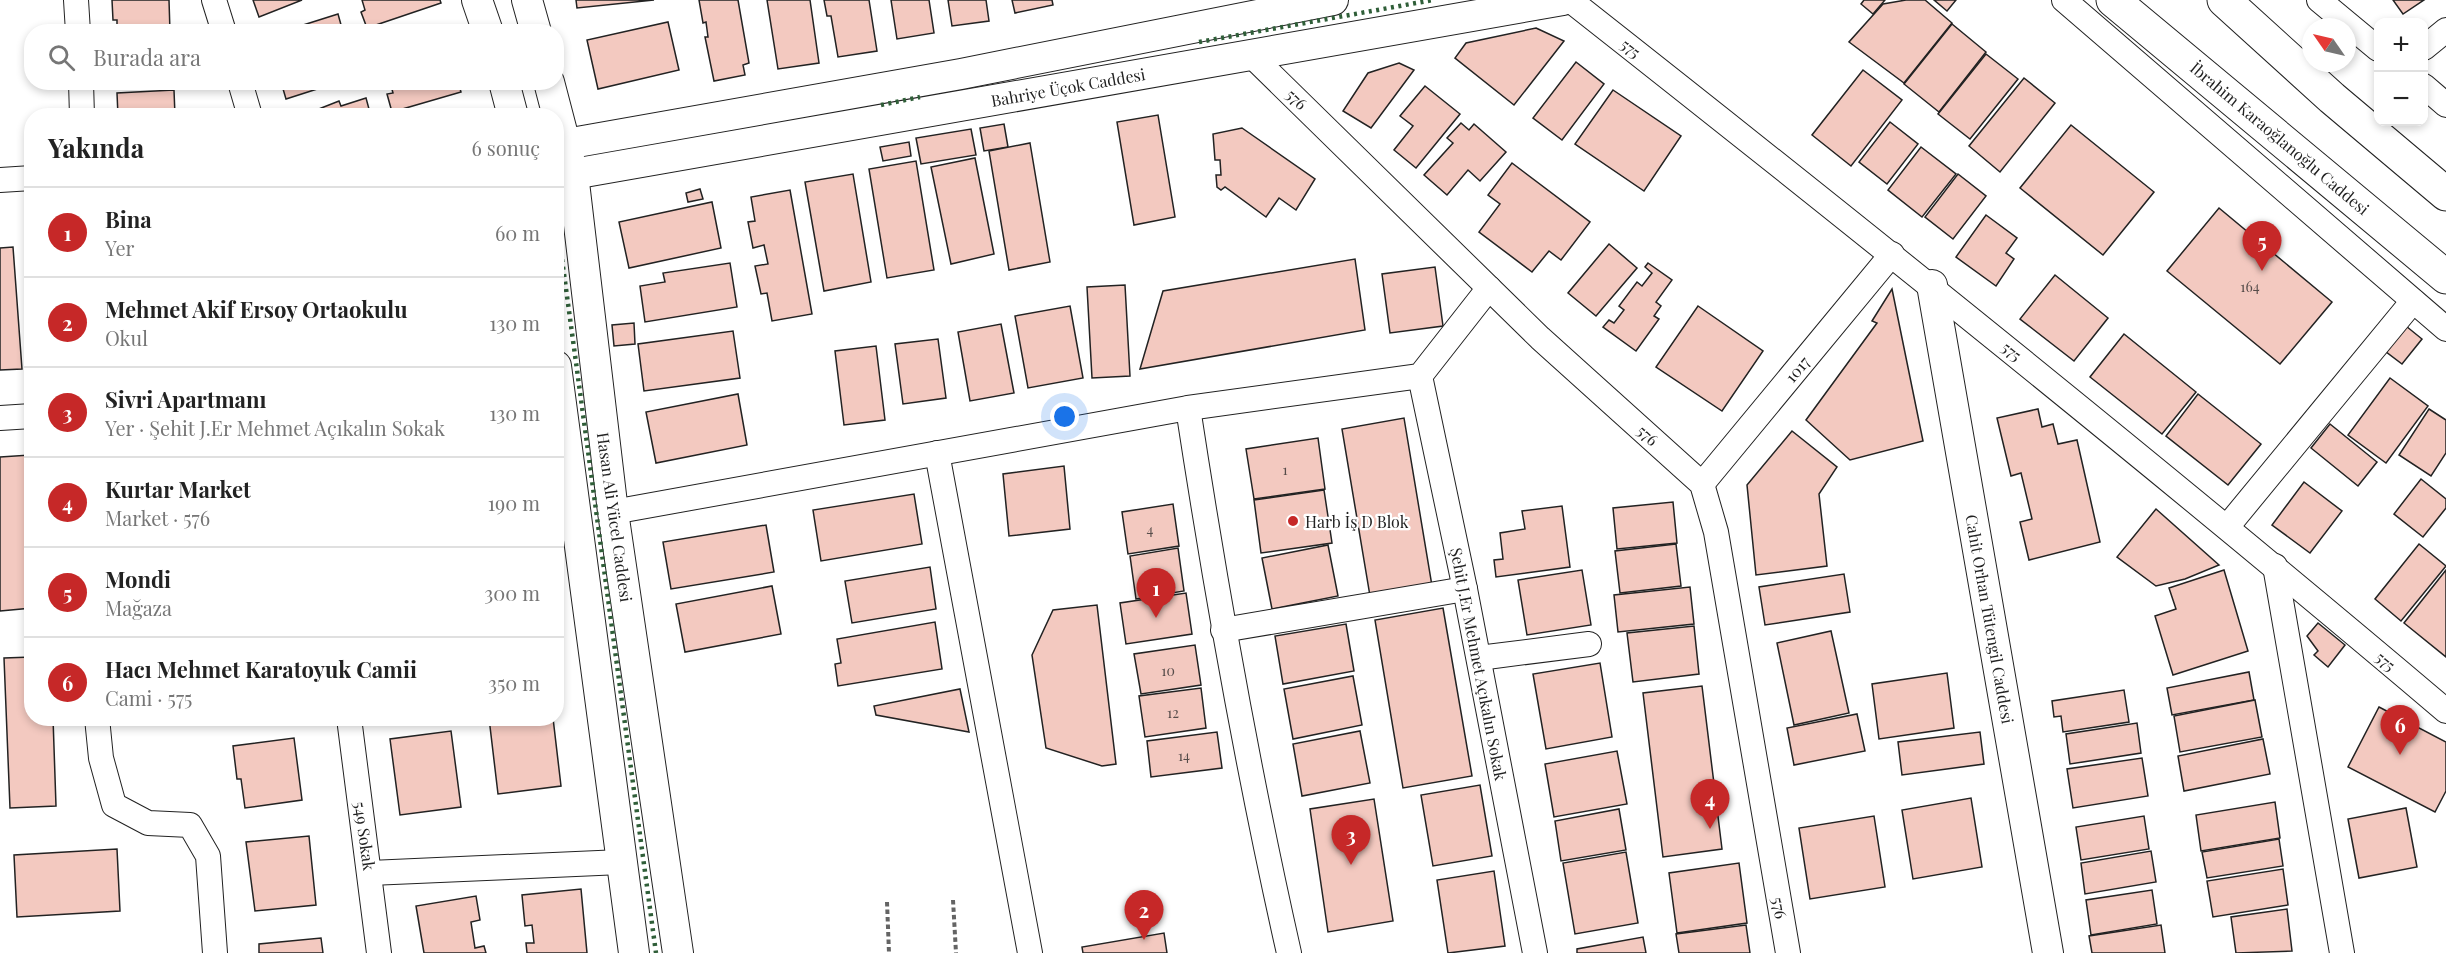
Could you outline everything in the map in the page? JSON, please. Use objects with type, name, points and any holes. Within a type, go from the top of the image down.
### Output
[{"type":"highway","name":"İbrahim Karaoğlanoğlu Caddesi","points":[[2113,0],[2446,276]]},
{"type":"highway","points":[[2224,0],[2332,98],[2446,195]]},
{"type":"street","points":[[76,0],[78,24]]},
{"type":"street","points":[[214,0],[222,24]]},
{"type":"street","points":[[477,0],[485,24]]},
{"type":"street","points":[[527,0],[534,24]]},
{"type":"street","name":"Bahriye Üçok Caddesi","points":[[566,144],[961,74],[1334,0]]},
{"type":"street","name":"Bahriye Üçok Caddesi","points":[[573,174],[1563,0]]},
{"type":"street","name":"575","points":[[1570,0],[1932,285],[2275,566],[2446,711]]},
{"type":"street","points":[[2064,0],[2446,329]]},
{"type":"street","points":[[2319,0],[2374,45]]},
{"type":"street","points":[[2428,45],[2446,30]]},
{"type":"street","name":"576","points":[[1251,55],[1540,338],[1702,484],[1716,532],[1788,953]]},
{"type":"street","points":[[2428,89],[2446,105]]},
{"type":"street","points":[[81,90],[82,108]]},
{"type":"street","points":[[242,90],[248,108]]},
{"type":"street","points":[[506,90],[511,108]]},
{"type":"street","name":"Hasan Ali Yücel Caddesi","points":[[551,90],[556,108]]},
{"type":"street","name":"Hasan Ali Yücel Caddesi","points":[[564,137],[573,174],[613,513],[678,953]]},
{"type":"street","points":[[0,180],[24,178]]},
{"type":"street","name":"1017","points":[[1702,484],[1892,254]]},
{"type":"street","name":"Cahit Orhan Tütengil Caddesi","points":[[1932,285],[2048,953]]},
{"type":"street","points":[[613,513],[1188,408],[1420,376],[1489,288]]},
{"type":"street","points":[[2227,527],[2413,301]]},
{"type":"street","name":"Şehit J.Er Mehmet Açıkalın Sokak","points":[[1420,376],[1479,658],[1535,953]]},
{"type":"street","points":[[1188,408],[1223,630],[1256,809],[1289,953]]},
{"type":"street","points":[[0,418],[24,416]]},
{"type":"street","points":[[564,427],[634,953]]},
{"type":"street","points":[[937,453],[1030,953]]},
{"type":"street","points":[[2275,566],[2342,953]]},
{"type":"street","points":[[1223,630],[1465,589]]},
{"type":"street","points":[[1479,658],[1589,644]]},
{"type":"street","points":[[98,726],[101,758],[114,805],[148,823],[190,825],[208,856],[215,953]]},
{"type":"street","name":"549 Sokak","points":[[350,726],[379,953]]},
{"type":"street","points":[[370,873],[621,862]]},
{"type":"path","points":[[953,900],[956,953]]},
{"type":"path","points":[[887,902],[889,953]]},
{"type":"building","points":[[112,0],[169,0],[170,24],[117,24],[117,20],[113,20]]},
{"type":"building","points":[[253,0],[302,0],[259,17]]},
{"type":"building","points":[[362,0],[440,0],[441,3],[379,24],[366,24],[361,12],[365,10]]},
{"type":"building","points":[[576,0],[654,0],[577,8]]},
{"type":"building","points":[[699,0],[738,0],[749,63],[743,65],[745,75],[714,81],[705,37],[708,37],[706,22],[703,23]]},
{"type":"building","points":[[767,0],[810,0],[819,63],[778,69]]},
{"type":"building","points":[[824,0],[869,0],[877,51],[838,57],[831,16],[827,16]]},
{"type":"building","points":[[891,0],[929,0],[934,33],[897,39]]},
{"type":"building","points":[[948,0],[986,0],[989,21],[952,26]]},
{"type":"building","points":[[1012,0],[1052,0],[1053,5],[1015,13]]},
{"type":"building","points":[[1864,0],[1885,0],[1873,14],[1861,4]]},
{"type":"building","points":[[1906,0],[1925,0],[1952,23],[1904,83],[1849,42],[1883,4]]},
{"type":"building","points":[[1934,0],[1956,0],[1947,11]]},
{"type":"building","points":[[2393,0],[2424,0],[2403,14]]},
{"type":"building","points":[[338,14],[341,24],[306,24]]},
{"type":"building","points":[[668,22],[679,70],[598,89],[587,40]]},
{"type":"building","points":[[1952,24],[1986,52],[1939,112],[1904,84]]},
{"type":"building","points":[[1536,28],[1564,41],[1514,105],[1455,58],[1466,43]]},
{"type":"building","points":[[1986,54],[2018,79],[1970,139],[1938,114]]},
{"type":"building","points":[[1576,62],[1604,84],[1562,140],[1533,118]]},
{"type":"building","points":[[1399,63],[1414,70],[1371,128],[1343,111],[1368,73]]},
{"type":"building","points":[[1863,70],[1902,100],[1851,166],[1812,135]]},
{"type":"building","points":[[2024,78],[2055,103],[2000,172],[1969,146]]},
{"type":"building","points":[[1425,86],[1460,114],[1416,168],[1394,150],[1413,126],[1400,116]]},
{"type":"building","points":[[174,90],[175,108],[118,108],[117,93]]},
{"type":"building","points":[[283,90],[314,90],[286,99]]},
{"type":"building","points":[[392,90],[460,90],[461,92],[406,108],[391,108],[387,94],[393,93]]},
{"type":"building","points":[[1613,90],[1681,136],[1644,191],[1575,144]]},
{"type":"building","points":[[366,98],[369,108],[321,108],[339,101],[341,106]]},
{"type":"building","points":[[1158,115],[1175,217],[1134,225],[1117,122]]},
{"type":"building","points":[[1890,122],[1918,144],[1887,184],[1859,162]]},
{"type":"building","points":[[1461,123],[1469,130],[1474,124],[1506,152],[1480,181],[1468,170],[1447,195],[1424,175],[1453,143],[1447,138]]},
{"type":"building","points":[[1004,124],[1008,147],[984,151],[980,128]]},
{"type":"building","points":[[2071,125],[2154,192],[2103,255],[2020,188]]},
{"type":"building","points":[[1242,128],[1315,179],[1296,210],[1279,198],[1266,217],[1225,187],[1221,190],[1217,187],[1216,175],[1221,175],[1220,160],[1215,160],[1213,134]]},
{"type":"building","points":[[971,129],[976,155],[921,164],[916,138]]},
{"type":"building","points":[[909,142],[911,156],[883,161],[880,147]]},
{"type":"building","points":[[1030,143],[1050,262],[1009,270],[989,151]]},
{"type":"building","points":[[1921,147],[1956,174],[1922,217],[1888,190]]},
{"type":"building","points":[[975,158],[994,254],[951,264],[931,167]]},
{"type":"building","points":[[916,161],[934,270],[887,278],[869,169]]},
{"type":"building","points":[[1512,163],[1590,222],[1561,260],[1549,251],[1532,272],[1479,232],[1500,204],[1488,195]]},
{"type":"building","points":[[853,174],[871,282],[824,291],[805,182]]},
{"type":"building","points":[[1958,174],[1986,196],[1953,239],[1925,217]]},
{"type":"building","points":[[700,189],[703,199],[688,202],[686,193]]},
{"type":"building","points":[[790,190],[812,314],[772,321],[767,293],[761,294],[755,266],[768,264],[764,245],[753,248],[748,222],[755,221],[751,197]]},
{"type":"building","points":[[712,202],[721,248],[629,268],[619,222]]},
{"type":"building","points":[[2219,208],[2332,302],[2280,364],[2167,271]]},
{"type":"building","points":[[1986,215],[2017,238],[2006,253],[2014,259],[1996,286],[1956,257]]},
{"type":"building","points":[[1609,244],[1637,268],[1596,316],[1568,293]]},
{"type":"building","points":[[13,247],[22,369],[0,370],[0,248]]},
{"type":"building","points":[[1355,259],[1365,330],[1140,369],[1163,291]]},
{"type":"building","points":[[730,263],[737,307],[645,322],[640,286],[665,282],[663,273]]},
{"type":"building","points":[[1648,263],[1672,280],[1656,302],[1661,306],[1654,316],[1659,319],[1636,351],[1603,327],[1609,320],[1614,323],[1624,310],[1619,306],[1637,282],[1642,286],[1652,273],[1645,267]]},
{"type":"building","points":[[1435,267],[1443,326],[1390,333],[1382,274]]},
{"type":"building","points":[[2055,275],[2108,318],[2074,361],[2020,319]]},
{"type":"building","points":[[1125,285],[1130,376],[1092,378],[1087,287]]},
{"type":"building","points":[[1892,289],[1923,441],[1850,460],[1806,420],[1877,323],[1872,321]]},
{"type":"building","points":[[1070,306],[1083,378],[1028,388],[1015,316]]},
{"type":"building","points":[[1698,306],[1763,351],[1722,411],[1656,367]]},
{"type":"building","points":[[2401,322],[2422,339],[2402,364],[2381,348]]},
{"type":"building","points":[[634,323],[635,344],[614,346],[612,325]]},
{"type":"building","points":[[1001,324],[1014,393],[970,401],[958,332]]},
{"type":"building","points":[[733,331],[740,378],[644,391],[638,344]]},
{"type":"building","points":[[2124,334],[2196,392],[2162,434],[2090,377]]},
{"type":"building","points":[[938,339],[946,398],[903,404],[895,344]]},
{"type":"building","points":[[876,346],[885,420],[844,425],[835,351]]},
{"type":"building","points":[[2390,378],[2428,406],[2386,463],[2348,435]]},
{"type":"building","points":[[738,394],[747,445],[656,463],[646,412]]},
{"type":"building","points":[[2198,394],[2261,444],[2228,485],[2166,436]]},
{"type":"building","points":[[2038,409],[2042,427],[2053,424],[2058,444],[2077,440],[2100,542],[2029,560],[2020,522],[2032,519],[2021,473],[2011,476],[1997,418]]},
{"type":"building","points":[[2429,409],[2446,420],[2446,453],[2431,476],[2399,455]]},
{"type":"building","points":[[1404,418],[1432,586],[1370,596],[1342,429]]},
{"type":"building","points":[[2330,424],[2377,462],[2358,486],[2311,448]]},
{"type":"building","points":[[1792,431],[1837,467],[1819,494],[1827,566],[1756,575],[1747,485]]},
{"type":"building","name":"Harb İş D Blok","points":[[1318,438],[1325,489],[1254,499],[1246,449]]},
{"type":"building","points":[[24,455],[24,609],[0,611],[0,457]]},
{"type":"building","points":[[1064,466],[1070,529],[1009,536],[1003,474]]},
{"type":"building","points":[[2421,479],[2446,499],[2446,508],[2423,537],[2394,514]]},
{"type":"building","points":[[2304,482],[2342,511],[2310,553],[2272,525]]},
{"type":"building","name":"Harb İş D Blok","points":[[1324,490],[1332,543],[1261,553],[1254,500]]},
{"type":"building","points":[[914,494],[922,544],[821,561],[813,510]]},
{"type":"building","points":[[1673,502],[1677,543],[1617,549],[1613,508]]},
{"type":"building","points":[[1173,504],[1179,546],[1128,554],[1122,512]]},
{"type":"building","points":[[1562,506],[1570,567],[1496,577],[1494,560],[1503,559],[1500,533],[1525,529],[1522,511]]},
{"type":"building","points":[[2156,509],[2219,565],[2185,579],[2156,586],[2117,557]]},
{"type":"building","points":[[766,525],[774,572],[671,589],[663,542]]},
{"type":"building","points":[[1676,544],[1681,586],[1620,593],[1615,551]]},
{"type":"building","points":[[2419,544],[2446,566],[2401,621],[2375,599]]},
{"type":"building","points":[[1328,545],[1338,596],[1272,609],[1262,558]]},
{"type":"building","points":[[1178,548],[1184,591],[1136,599],[1130,556]]},
{"type":"building","points":[[930,567],[936,609],[852,623],[845,581]]},
{"type":"building","points":[[1582,570],[1591,625],[1527,635],[1518,580]]},
{"type":"building","points":[[2224,570],[2248,651],[2173,675],[2155,616],[2176,609],[2169,588]]},
{"type":"building","points":[[2446,570],[2446,657],[2404,623]]},
{"type":"building","points":[[1844,574],[1850,612],[1765,625],[1759,587]]},
{"type":"building","points":[[772,586],[781,634],[685,652],[676,604]]},
{"type":"building","points":[[1690,587],[1694,624],[1618,632],[1614,595]]},
{"type":"building","points":[[1186,593],[1192,634],[1126,644],[1120,603]]},
{"type":"building","points":[[1097,605],[1116,764],[1102,766],[1046,748],[1032,655],[1053,610]]},
{"type":"building","points":[[1443,608],[1472,776],[1403,788],[1375,620]]},
{"type":"building","points":[[935,622],[942,669],[838,686],[835,664],[841,663],[837,639]]},
{"type":"building","points":[[2318,623],[2345,645],[2328,667],[2314,655],[2318,651],[2307,636]]},
{"type":"building","points":[[1346,624],[1354,671],[1283,684],[1275,636]]},
{"type":"building","points":[[1694,626],[1699,674],[1633,682],[1627,633]]},
{"type":"building","points":[[1831,631],[1849,713],[1794,725],[1777,643]]},
{"type":"building","points":[[1195,645],[1201,685],[1141,694],[1134,654]]},
{"type":"building","points":[[24,657],[24,726],[53,726],[56,806],[10,808],[4,658]]},
{"type":"building","points":[[1600,663],[1612,737],[1546,749],[1533,674]]},
{"type":"building","points":[[2249,672],[2254,700],[2172,715],[2167,688]]},
{"type":"building","points":[[1947,673],[1954,728],[1879,739],[1872,684]]},
{"type":"building","points":[[1353,676],[1362,725],[1293,739],[1284,689]]},
{"type":"building","points":[[1702,686],[1722,849],[1663,857],[1643,693]]},
{"type":"building","points":[[1201,688],[1206,728],[1145,737],[1139,696]]},
{"type":"building","points":[[960,689],[969,732],[876,715],[874,706]]},
{"type":"building","points":[[2124,690],[2129,722],[2063,732],[2061,716],[2054,717],[2052,701]]},
{"type":"building","points":[[2255,700],[2262,737],[2180,752],[2174,716]]},
{"type":"building","points":[[2379,707],[2446,742],[2446,791],[2435,812],[2348,767]]},
{"type":"building","points":[[1857,714],[1865,751],[1794,765],[1787,728]]},
{"type":"building","points":[[2137,723],[2141,753],[2070,764],[2066,734]]},
{"type":"building","points":[[490,726],[554,726],[561,786],[498,794]]},
{"type":"building","points":[[451,731],[461,807],[400,815],[390,739]]},
{"type":"building","points":[[1360,731],[1370,783],[1302,796],[1293,744]]},
{"type":"building","points":[[1217,732],[1222,768],[1151,777],[1147,741]]},
{"type":"building","points":[[1980,732],[1984,764],[1902,775],[1898,742]]},
{"type":"building","points":[[294,738],[302,800],[245,808],[241,779],[237,779],[233,746]]},
{"type":"building","points":[[2263,739],[2270,774],[2184,791],[2178,756]]},
{"type":"building","points":[[1617,751],[1627,804],[1554,817],[1545,764]]},
{"type":"building","points":[[2142,758],[2148,796],[2073,808],[2067,769]]},
{"type":"building","points":[[1480,785],[1492,856],[1433,866],[1421,795]]},
{"type":"building","points":[[1971,798],[1982,867],[1913,879],[1902,810]]},
{"type":"building","points":[[1374,799],[1393,921],[1328,932],[1310,809]]},
{"type":"building","points":[[2275,802],[2280,838],[2201,851],[2196,815]]},
{"type":"building","points":[[2406,808],[2417,867],[2359,878],[2348,819]]},
{"type":"building","points":[[1619,809],[1626,850],[1561,861],[1555,821]]},
{"type":"building","points":[[1874,816],[1885,887],[1810,899],[1799,828]]},
{"type":"building","points":[[2144,816],[2149,849],[2081,860],[2076,827]]},
{"type":"building","points":[[309,836],[316,905],[255,911],[246,842]]},
{"type":"building","points":[[2279,839],[2283,866],[2207,878],[2202,852]]},
{"type":"building","points":[[117,849],[120,911],[17,917],[14,855]]},
{"type":"building","points":[[2151,851],[2156,882],[2085,894],[2081,863]]},
{"type":"building","points":[[1626,852],[1638,923],[1575,934],[1563,863]]},
{"type":"building","points":[[1739,863],[1747,923],[1677,933],[1669,873]]},
{"type":"building","points":[[2283,869],[2288,905],[2213,917],[2207,881]]},
{"type":"building","points":[[1494,871],[1505,946],[1448,953],[1437,880]]},
{"type":"building","points":[[581,889],[587,953],[527,953],[526,943],[534,943],[532,925],[525,926],[522,895]]},
{"type":"building","points":[[2152,890],[2157,924],[2091,935],[2086,900]]},
{"type":"building","points":[[476,896],[480,920],[471,922],[475,948],[484,946],[486,953],[424,953],[416,906]]},
{"type":"building","points":[[2287,909],[2292,951],[2236,953],[2231,917]]},
{"type":"building","points":[[1746,925],[1750,953],[1679,953],[1676,934]]},
{"type":"building","points":[[2161,925],[2165,953],[2092,953],[2089,936]]},
{"type":"building","points":[[1164,933],[1167,953],[1083,953],[1082,947]]},
{"type":"building","points":[[1643,937],[1646,953],[1577,953],[1577,949]]},
{"type":"building","points":[[321,938],[323,953],[259,953],[259,944]]},
{"type":"hedge","points":[[1199,42],[1433,0]]},
{"type":"hedge","points":[[881,105],[920,97]]},
{"type":"hedge","points":[[564,274],[656,953]]},
{"type":"place","name":"Mondi","points":[[2262,271]]},
{"type":"place","name":"Harb İş D Blok","points":[[1293,521]]},
{"type":"place","name":"Bina","points":[[1156,618]]},
{"type":"place","name":"Hacı Mehmet Karatoyuk Camii","points":[[2400,755]]},
{"type":"place","name":"Kurtar Market","points":[[1710,829]]},
{"type":"place","name":"Sivri Apartmanı","points":[[1351,865]]},
{"type":"place","name":"Mehmet Akif Ersoy Ortaokulu","points":[[1144,940]]}]
